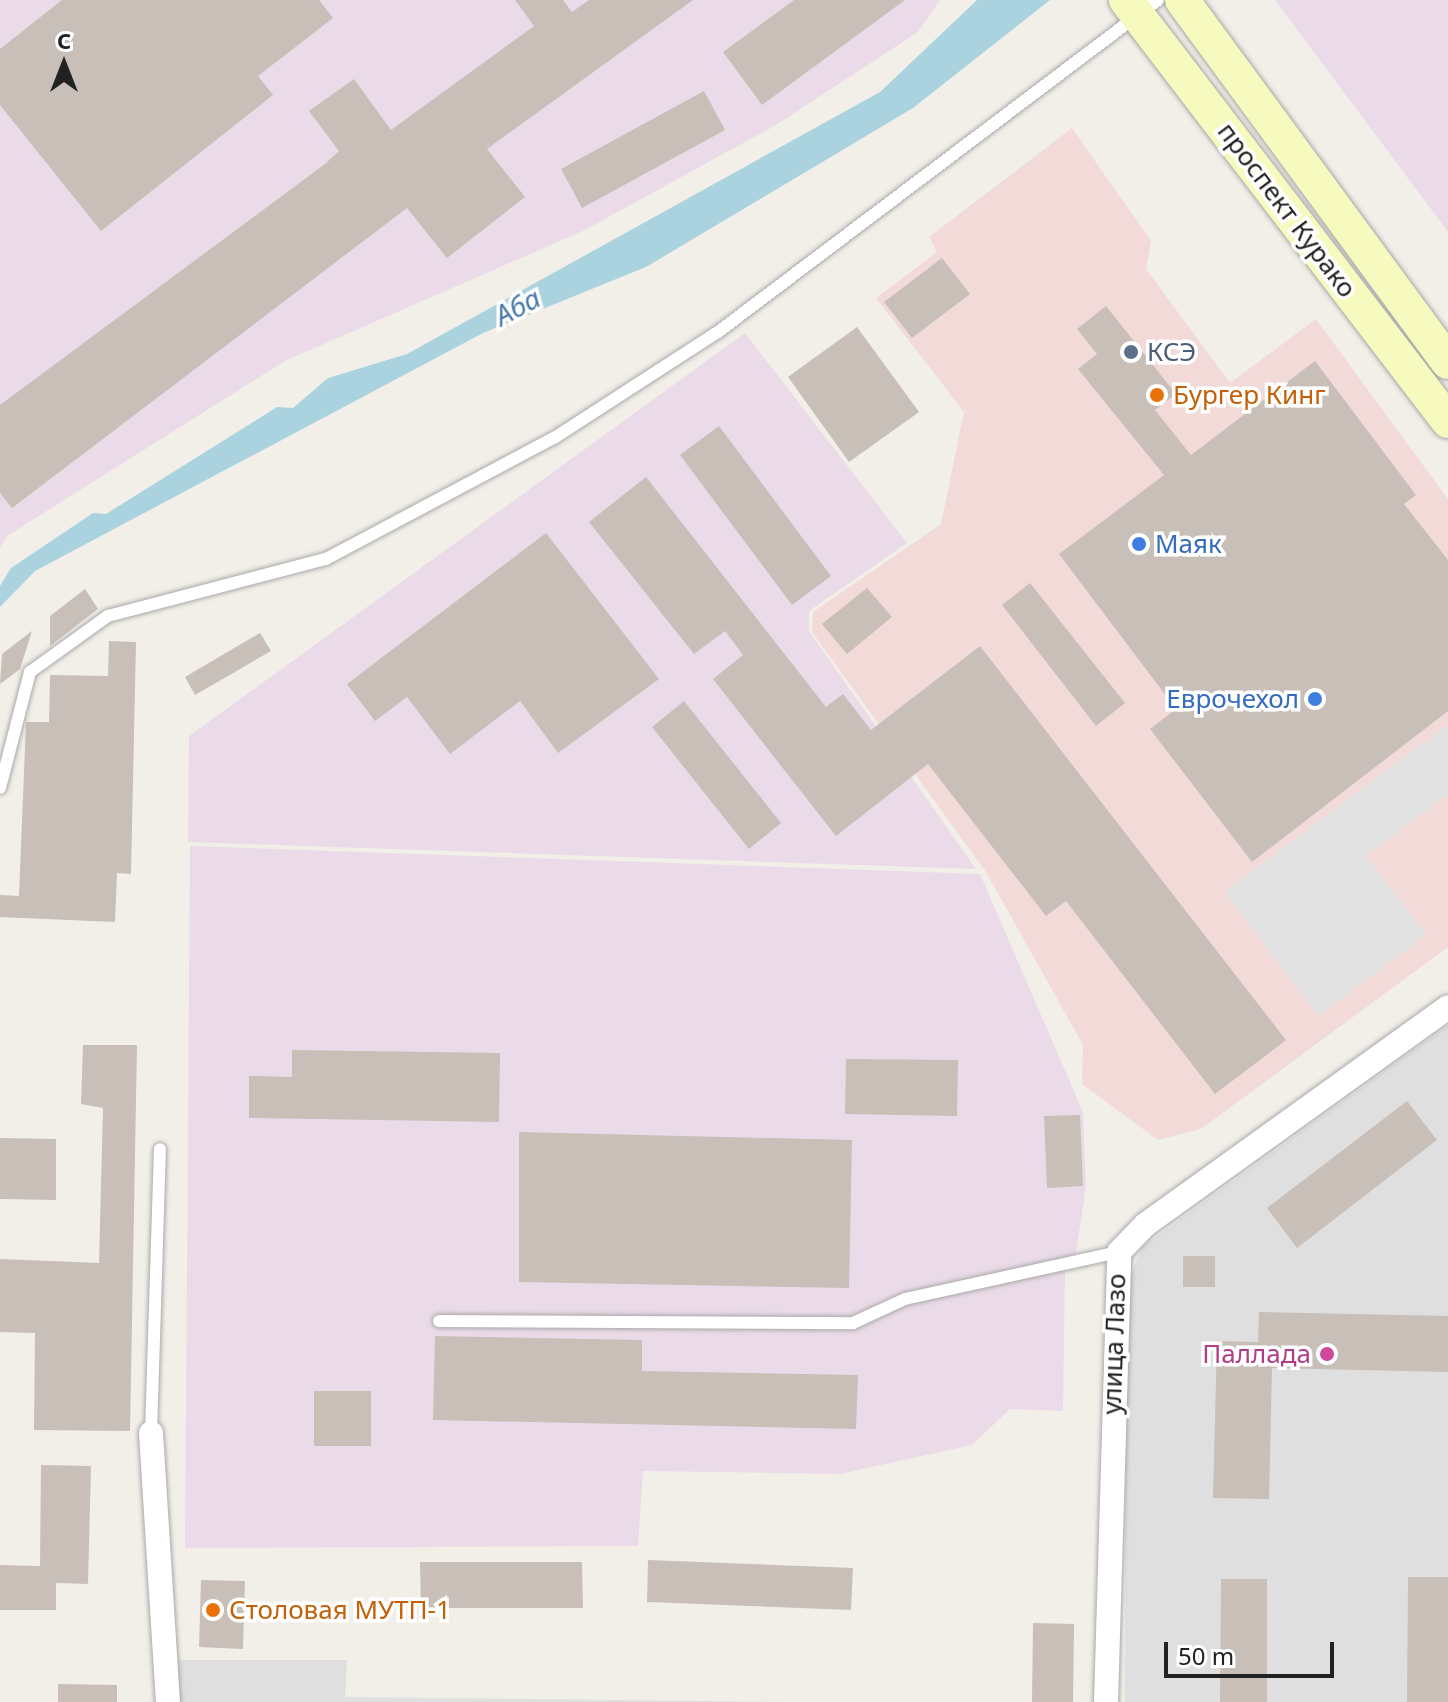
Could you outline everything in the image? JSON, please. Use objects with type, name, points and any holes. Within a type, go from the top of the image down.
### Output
[{"type":"main road","name":"проспект Курако","points":[[1182,0],[1448,362]]},
{"type":"main road","name":"проспект Курако","points":[[1140,5],[1448,421]]},
{"type":"street","name":"улица Лазо","points":[[1106,1702],[1119,1252],[1145,1225],[1448,1007]]},
{"type":"street","points":[[151,1433],[168,1702]]},
{"type":"lane","points":[[0,788],[30,672],[108,616],[326,559],[554,438],[718,332],[1140,5]]},
{"type":"lane","points":[[151,1433],[160,1149]]},
{"type":"lane","points":[[439,1321],[853,1323],[905,1299],[1119,1252]]},
{"type":"shaded area","points":[[0,0],[940,0],[918,32],[776,125],[585,230],[285,361],[7,536],[0,548]]},
{"type":"shaded area","points":[[1275,0],[1448,0],[1448,232]]},
{"type":"shaded area","points":[[1072,128],[1151,241],[1146,269],[1230,383],[1316,319],[1448,499],[1448,947],[1201,1129],[1158,1140],[1082,1084],[1083,1045],[986,872],[812,632],[813,612],[941,524],[964,412],[876,298],[937,252],[929,237]]},
{"type":"shaded area","points":[[745,333],[907,543],[809,611],[809,631],[976,869],[188,842],[189,736]]},
{"type":"shaded area","points":[[1448,725],[1448,794],[1366,856],[1426,935],[1318,1016],[1225,892]]},
{"type":"shaded area","points":[[190,846],[980,874],[1083,1112],[1086,1188],[1075,1257],[1065,1272],[1063,1411],[1010,1409],[972,1445],[840,1474],[643,1471],[638,1546],[185,1548]]},
{"type":"shaded area","points":[[1448,1025],[1448,1702],[1125,1702],[1126,1290],[1142,1247]]},
{"type":"shaded area","points":[[177,1660],[347,1660],[345,1697],[794,1702],[176,1702]]},
{"type":"water","name":"Аба","points":[[977,0],[1050,0],[913,108],[646,267],[483,333],[35,571],[0,607],[0,586],[11,568],[93,513],[106,514],[277,407],[293,408],[328,378],[407,354],[880,92]]},
{"type":"building","points":[[62,0],[319,0],[333,18],[258,76],[273,95],[101,231],[0,105],[0,49]]},
{"type":"building","points":[[515,0],[563,0],[572,12],[589,0],[693,0],[487,149],[525,197],[447,258],[407,208],[12,508],[0,493],[0,405],[339,151],[309,111],[354,79],[391,130],[534,26]]},
{"type":"building","points":[[794,0],[905,0],[762,105],[723,52]]},
{"type":"building","points":[[704,91],[725,130],[582,208],[561,169]]},
{"type":"building","points":[[942,258],[970,294],[912,338],[884,302]]},
{"type":"building","points":[[1106,306],[1176,394],[1155,410],[1191,455],[1315,361],[1416,495],[1404,504],[1448,560],[1448,711],[1252,862],[1150,729],[1176,709],[1059,554],[1164,475],[1078,369],[1097,354],[1077,329]]},
{"type":"building","points":[[857,327],[919,412],[849,462],[788,377]]},
{"type":"building","points":[[719,426],[831,576],[792,605],[680,455]]},
{"type":"building","points":[[646,477],[826,707],[843,694],[871,730],[980,646],[1286,1040],[1215,1094],[1066,901],[1046,916],[928,764],[836,836],[713,679],[743,655],[725,631],[694,654],[589,522]]},
{"type":"building","points":[[546,533],[659,679],[558,753],[520,701],[450,754],[407,697],[375,721],[347,684]]},
{"type":"building","points":[[1030,583],[1125,703],[1096,726],[1002,605]]},
{"type":"building","points":[[867,588],[892,617],[847,654],[822,624]]},
{"type":"building","points":[[85,589],[98,609],[50,646],[50,616]]},
{"type":"building","points":[[32,631],[20,669],[0,684],[2,654]]},
{"type":"building","points":[[260,633],[271,651],[195,695],[185,677]]},
{"type":"building","points":[[109,641],[136,642],[131,874],[117,873],[115,922],[0,917],[0,895],[19,896],[26,722],[49,722],[50,675],[108,676]]},
{"type":"building","points":[[684,701],[781,823],[749,849],[652,727]]},
{"type":"building","points":[[83,1045],[137,1045],[130,1431],[34,1430],[35,1333],[0,1332],[0,1259],[99,1263],[103,1108],[81,1104]]},
{"type":"building","points":[[292,1050],[500,1053],[499,1122],[249,1118],[249,1076],[292,1077]]},
{"type":"building","points":[[846,1059],[958,1060],[957,1116],[845,1114]]},
{"type":"building","points":[[1407,1101],[1437,1140],[1297,1248],[1267,1208]]},
{"type":"building","points":[[1080,1115],[1083,1186],[1047,1188],[1044,1116]]},
{"type":"building","points":[[519,1132],[852,1140],[849,1288],[519,1282]]},
{"type":"building","points":[[0,1138],[56,1139],[56,1200],[0,1199]]},
{"type":"building","points":[[1183,1256],[1215,1256],[1215,1287],[1183,1287]]},
{"type":"building","points":[[1259,1312],[1448,1316],[1448,1372],[1272,1368],[1269,1499],[1213,1498],[1217,1341],[1258,1342]]},
{"type":"building","points":[[435,1336],[642,1340],[642,1371],[858,1375],[856,1429],[433,1420]]},
{"type":"building","points":[[314,1391],[371,1391],[371,1446],[314,1446]]},
{"type":"building","points":[[41,1465],[91,1466],[88,1584],[56,1583],[56,1610],[0,1610],[0,1565],[40,1566]]},
{"type":"building","points":[[648,1560],[853,1568],[851,1610],[647,1602]]},
{"type":"building","points":[[420,1562],[582,1562],[583,1608],[421,1608]]},
{"type":"building","points":[[1408,1577],[1448,1577],[1448,1702],[1407,1702]]},
{"type":"building","points":[[1221,1579],[1267,1579],[1267,1702],[1220,1702]]},
{"type":"building","points":[[201,1580],[245,1581],[243,1649],[199,1647]]},
{"type":"building","points":[[1033,1623],[1074,1624],[1073,1702],[1032,1702]]},
{"type":"building","points":[[58,1684],[117,1685],[117,1702],[58,1702]]},
{"type":"place","name":"КСЭ","points":[[1131,352]]},
{"type":"place","name":"Бургер Кинг","points":[[1157,395]]},
{"type":"place","name":"Маяк","points":[[1139,544]]},
{"type":"place","name":"Еврочехол","points":[[1315,699]]},
{"type":"place","name":"Паллада","points":[[1327,1354]]},
{"type":"place","name":"Столовая МУТП-1","points":[[213,1610]]}]
